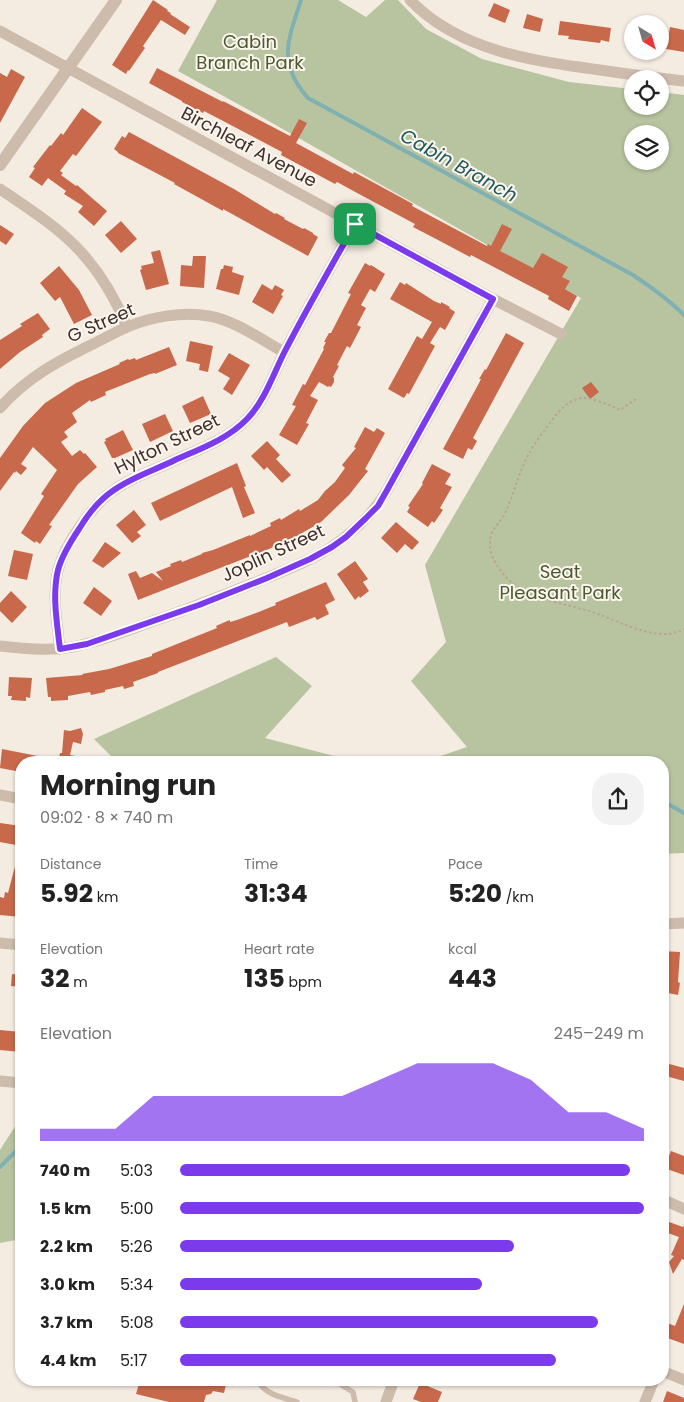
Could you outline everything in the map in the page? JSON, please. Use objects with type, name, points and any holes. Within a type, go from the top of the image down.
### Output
[{"type":"street","points":[[0,164],[116,0]]},
{"type":"street","points":[[410,0],[422,12],[462,37],[502,52],[556,64],[684,82]]},
{"type":"street","name":"Birchleaf Avenue","points":[[0,31],[493,299],[561,334]]},
{"type":"street","points":[[0,189],[42,218],[80,251],[106,285],[128,327]]},
{"type":"street","name":"Hylton Street","points":[[60,649],[56,611],[58,571],[70,542],[85,518],[116,489],[214,442],[246,421],[254,411],[284,352],[355,224]]},
{"type":"street","name":"Joplin Street","points":[[0,646],[23,649],[60,649],[87,644],[207,602],[310,559],[332,547],[346,537],[378,506],[493,299]]},
{"type":"street","name":"G Street","points":[[0,408],[24,384],[59,361],[128,327],[165,317],[182,315],[208,316],[225,320],[284,352]]},
{"type":"street","points":[[0,795],[15,798]]},
{"type":"street","points":[[669,924],[684,923]]},
{"type":"street","points":[[0,943],[15,944]]},
{"type":"street","points":[[0,1081],[15,1082]]},
{"type":"street","points":[[669,1202],[684,1208]]},
{"type":"street","points":[[669,1374],[684,1380]]},
{"type":"street","points":[[386,1402],[392,1386]]},
{"type":"street","points":[[644,1402],[651,1386]]},
{"type":"lane","points":[[262,1386],[269,1394],[297,1402]]},
{"type":"lane","points":[[343,1386],[353,1392],[355,1402]]},
{"type":"path","points":[[636,399],[620,410],[608,404],[579,398],[556,413],[530,452],[504,515],[490,534],[490,548],[495,562],[508,579],[526,593],[598,614],[653,634],[677,634],[684,629]]},
{"type":"green space","name":"Seat Pleasant Park","points":[[217,0],[338,0],[366,17],[385,0],[398,0],[426,29],[482,59],[569,82],[624,88],[624,115],[669,115],[669,93],[684,95],[684,853],[669,854],[669,756],[441,756],[467,747],[411,681],[446,642],[425,565],[581,298],[178,71]]},
{"type":"green space","points":[[276,657],[312,686],[265,738],[334,756],[111,756],[94,739]]},
{"type":"green space","points":[[15,1126],[15,1240],[0,1243],[0,1150]]},
{"type":"building","points":[[153,0],[190,27],[185,35],[161,20],[143,46],[145,48],[126,74],[112,65]]},
{"type":"building","points":[[494,3],[510,10],[505,23],[488,16]]},
{"type":"building","points":[[527,14],[543,19],[540,32],[523,28]]},
{"type":"building","points":[[560,21],[611,28],[609,42],[601,40],[600,43],[568,39],[569,36],[558,35]]},
{"type":"building","points":[[670,27],[684,30],[684,52],[669,50]]},
{"type":"building","points":[[157,68],[290,136],[299,119],[307,123],[296,143],[353,174],[354,172],[367,179],[413,204],[412,206],[487,246],[488,244],[491,246],[502,224],[512,229],[500,251],[533,268],[542,253],[568,267],[562,277],[570,281],[565,289],[577,296],[569,311],[548,299],[549,296],[413,227],[415,224],[337,182],[335,184],[281,155],[282,152],[204,111],[203,113],[149,83]]},
{"type":"building","points":[[11,69],[25,77],[0,123],[0,73],[7,77]]},
{"type":"building","points":[[82,108],[102,122],[76,156],[73,154],[60,171],[63,173],[61,175],[77,185],[107,211],[94,226],[78,212],[83,206],[64,194],[66,191],[48,178],[42,186],[29,177],[35,168],[33,167],[61,133],[63,135]]},
{"type":"building","points":[[129,132],[234,189],[284,219],[313,233],[318,237],[308,256],[118,153],[114,149],[122,136],[125,138]]},
{"type":"building","points":[[121,221],[137,239],[121,253],[105,235]]},
{"type":"building","points":[[0,225],[14,234],[6,245],[0,241]]},
{"type":"building","points":[[160,250],[169,284],[146,290],[140,270],[142,269],[141,266],[154,263],[151,252]]},
{"type":"building","points":[[193,256],[206,256],[204,288],[180,286],[181,265],[192,266]]},
{"type":"building","points":[[365,263],[385,274],[375,292],[370,289],[361,305],[366,308],[357,325],[361,327],[350,348],[347,346],[337,365],[339,366],[333,377],[334,382],[331,387],[319,382],[310,396],[318,400],[306,423],[309,424],[297,445],[279,435],[296,406],[292,405],[324,349],[326,342],[324,342],[329,333],[331,333],[351,294],[348,293]]},
{"type":"building","points":[[224,265],[233,267],[232,272],[244,276],[239,295],[216,289],[221,269],[223,269]]},
{"type":"building","points":[[59,266],[79,290],[92,315],[74,324],[60,297],[55,301],[40,283]]},
{"type":"building","points":[[400,282],[405,285],[406,283],[434,301],[441,304],[441,302],[455,312],[445,330],[440,327],[430,343],[435,346],[409,394],[407,393],[404,398],[388,389],[417,336],[422,339],[432,322],[390,299]]},
{"type":"building","points":[[262,284],[272,290],[275,285],[284,290],[281,295],[283,296],[273,314],[252,302]]},
{"type":"building","points":[[38,313],[50,329],[42,335],[43,337],[20,352],[0,369],[0,340]]},
{"type":"building","points":[[506,333],[524,343],[473,438],[477,441],[472,450],[468,448],[463,459],[443,449],[481,379],[479,379]]},
{"type":"building","points":[[190,341],[213,346],[208,372],[199,370],[200,364],[186,361]]},
{"type":"building","points":[[169,347],[177,365],[105,392],[106,395],[91,402],[90,400],[72,413],[77,422],[64,432],[68,437],[61,442],[72,456],[80,450],[97,467],[78,484],[49,525],[52,526],[40,544],[36,541],[35,543],[21,533],[44,496],[41,494],[57,470],[33,447],[21,464],[27,468],[21,475],[16,471],[14,472],[0,491],[0,458],[23,426],[45,403],[76,383],[128,359],[135,358],[136,360]]},
{"type":"building","points":[[229,353],[250,365],[232,395],[223,389],[230,378],[218,371]]},
{"type":"building","points":[[591,382],[599,392],[590,399],[582,388]]},
{"type":"building","points":[[203,396],[211,414],[190,423],[182,406]]},
{"type":"building","points":[[165,414],[173,431],[150,442],[142,424]]},
{"type":"building","points":[[365,427],[374,432],[377,428],[385,433],[365,469],[368,471],[349,495],[321,522],[269,549],[138,600],[128,574],[136,571],[140,578],[152,573],[163,581],[156,572],[171,566],[170,564],[181,560],[182,562],[250,536],[271,526],[270,523],[280,518],[281,520],[299,509],[300,511],[318,500],[345,468],[342,465],[356,448],[354,447]]},
{"type":"building","points":[[123,430],[133,450],[112,458],[104,442],[106,441],[105,439]]},
{"type":"building","points":[[267,441],[280,455],[276,459],[291,475],[282,483],[267,467],[264,470],[251,456]]},
{"type":"building","points":[[237,463],[246,486],[244,487],[255,513],[243,518],[232,487],[160,521],[151,503]]},
{"type":"building","points":[[432,464],[451,474],[445,484],[452,487],[440,508],[443,510],[434,523],[432,521],[428,527],[407,512],[410,507],[408,506],[423,484]]},
{"type":"building","points":[[134,510],[146,525],[137,532],[141,536],[132,543],[116,525]]},
{"type":"building","points":[[396,522],[419,542],[412,550],[405,544],[397,553],[381,538]]},
{"type":"building","points":[[105,542],[121,553],[103,568],[92,561]]},
{"type":"building","points":[[14,550],[33,554],[27,580],[8,576]]},
{"type":"building","points":[[355,561],[368,579],[363,582],[369,591],[355,600],[337,574]]},
{"type":"building","points":[[326,582],[335,600],[325,605],[329,614],[317,620],[315,617],[289,627],[287,622],[133,682],[134,686],[124,689],[123,686],[91,695],[90,692],[68,696],[68,700],[51,701],[51,697],[48,697],[46,678],[83,675],[152,656],[152,654],[217,628],[216,626],[225,622],[256,613]]},
{"type":"building","points":[[94,587],[112,601],[101,616],[83,603]]},
{"type":"building","points":[[11,591],[27,607],[12,623],[0,611],[0,603]]},
{"type":"building","points":[[9,677],[32,678],[30,698],[26,697],[26,701],[11,700],[12,696],[8,696]]},
{"type":"building","points":[[81,728],[83,734],[81,744],[73,742],[70,755],[75,756],[59,756],[62,753],[64,730],[70,731]]},
{"type":"building","points":[[2,749],[38,756],[15,756],[15,771],[0,768]]},
{"type":"building","points":[[0,823],[15,825],[15,845],[0,842]]},
{"type":"building","points":[[15,866],[15,916],[0,915],[0,897],[4,898],[5,892],[8,893]]},
{"type":"building","points":[[669,951],[680,952],[678,995],[669,993]]},
{"type":"building","points":[[12,974],[15,974],[15,986],[11,986]]},
{"type":"building","points":[[0,1030],[15,1031],[15,1051],[0,1050]]},
{"type":"building","points":[[669,1064],[684,1068],[684,1081],[669,1077]]},
{"type":"building","points":[[671,1151],[684,1156],[684,1175],[669,1170]]},
{"type":"building","points":[[669,1222],[683,1227],[684,1225],[684,1260],[682,1259],[673,1274],[669,1262],[674,1256],[671,1255],[679,1237],[669,1233]]},
{"type":"building","points":[[684,1304],[684,1344],[669,1339],[669,1324],[675,1326]]},
{"type":"building","points":[[138,1386],[226,1386],[224,1393],[213,1391],[211,1394],[206,1395],[204,1402],[169,1402],[136,1394]]},
{"type":"building","points":[[419,1386],[427,1386],[442,1392],[438,1402],[421,1402],[413,1399]]},
{"type":"building","points":[[667,1391],[684,1398],[684,1402],[663,1402]]},
{"type":"waterway","name":"Cabin Branch","points":[[301,0],[292,27],[288,51],[292,74],[308,98],[633,275],[684,315]]},
{"type":"waterway","points":[[669,805],[684,813]]},
{"type":"waterway","points":[[0,1167],[15,1152]]},
{"type":"route","points":[[355,224],[493,299],[378,506],[346,537],[332,547],[289,569],[199,605],[87,644],[60,649],[56,611],[58,571],[70,542],[85,518],[112,491],[224,438],[246,421],[254,411],[284,352],[355,224]]},
{"type":"park label","name":"Cabin Branch Park","points":[[250,52]]}]
